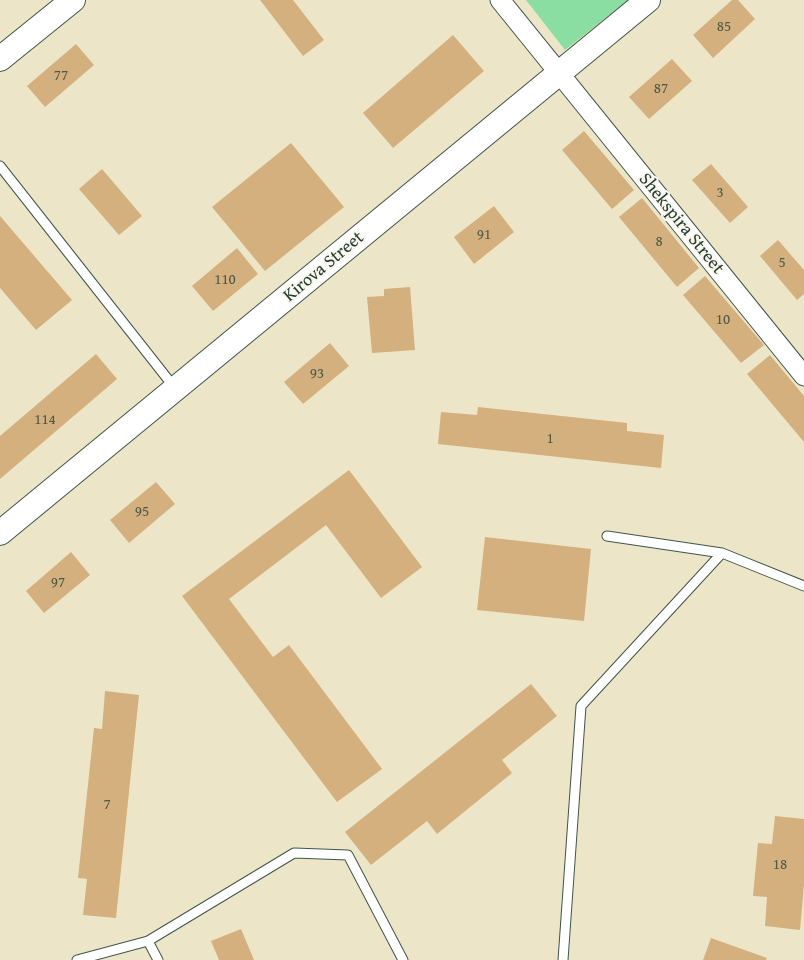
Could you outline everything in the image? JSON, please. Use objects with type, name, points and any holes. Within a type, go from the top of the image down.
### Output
[{"type":"street","points":[[0,59],[73,0]]},
{"type":"street","name":"Shekspira Street","points":[[500,0],[557,73],[804,376]]},
{"type":"street","name":"Kirova Street","points":[[0,533],[648,0]]},
{"type":"lane","points":[[0,166],[176,389]]},
{"type":"lane","points":[[607,536],[722,553],[804,586]]},
{"type":"lane","points":[[563,960],[581,706],[722,553]]},
{"type":"lane","points":[[77,960],[148,941],[294,853],[348,856],[403,960]]},
{"type":"lane","points":[[148,941],[158,960]]},
{"type":"green space","points":[[526,0],[628,0],[565,50]]},
{"type":"building","points":[[260,0],[293,0],[324,40],[303,56]]},
{"type":"building","points":[[732,0],[738,0],[755,19],[713,58],[693,35]]},
{"type":"building","points":[[453,35],[484,71],[393,148],[363,113]]},
{"type":"building","points":[[76,44],[94,65],[45,107],[27,86]]},
{"type":"building","points":[[672,59],[692,81],[649,119],[629,97]]},
{"type":"building","points":[[584,131],[634,190],[612,209],[562,150]]},
{"type":"building","points":[[291,143],[344,207],[265,271],[212,207]]},
{"type":"building","points":[[711,164],[748,207],[730,223],[692,180]]},
{"type":"building","points":[[102,169],[142,216],[119,235],[79,189]]},
{"type":"building","points":[[642,198],[699,268],[677,287],[619,217]]},
{"type":"building","points":[[494,206],[514,232],[474,264],[454,237]]},
{"type":"building","points":[[0,216],[72,300],[36,330],[0,288]]},
{"type":"building","points":[[778,240],[804,270],[804,294],[797,300],[760,256]]},
{"type":"building","points":[[237,248],[258,274],[213,311],[192,286]]},
{"type":"building","points":[[705,276],[764,345],[741,363],[683,295]]},
{"type":"building","points":[[410,287],[415,350],[372,353],[367,297],[384,296],[384,289]]},
{"type":"building","points":[[330,343],[349,366],[303,404],[284,382]]},
{"type":"building","points":[[96,354],[117,379],[0,479],[0,436]]},
{"type":"building","points":[[770,355],[804,396],[804,442],[747,374]]},
{"type":"building","points":[[478,407],[627,423],[627,431],[664,435],[661,468],[438,444],[441,412],[477,415]]},
{"type":"building","points":[[349,470],[422,567],[381,598],[326,525],[229,599],[273,657],[289,645],[382,769],[337,802],[182,596]]},
{"type":"building","points":[[156,482],[175,504],[129,543],[110,520]]},
{"type":"building","points":[[485,537],[591,549],[584,621],[477,610]]},
{"type":"building","points":[[71,552],[90,575],[44,613],[26,591]]},
{"type":"building","points":[[531,684],[557,716],[502,760],[512,773],[437,834],[427,821],[371,865],[345,832]]},
{"type":"building","points":[[105,691],[139,695],[116,918],[83,915],[87,879],[78,878],[94,728],[102,729]]},
{"type":"building","points":[[775,816],[804,819],[804,885],[800,930],[765,926],[767,897],[753,896],[758,843],[772,844]]},
{"type":"building","points":[[241,929],[254,960],[219,960],[211,941]]},
{"type":"building","points":[[711,938],[767,958],[766,960],[703,960]]}]
